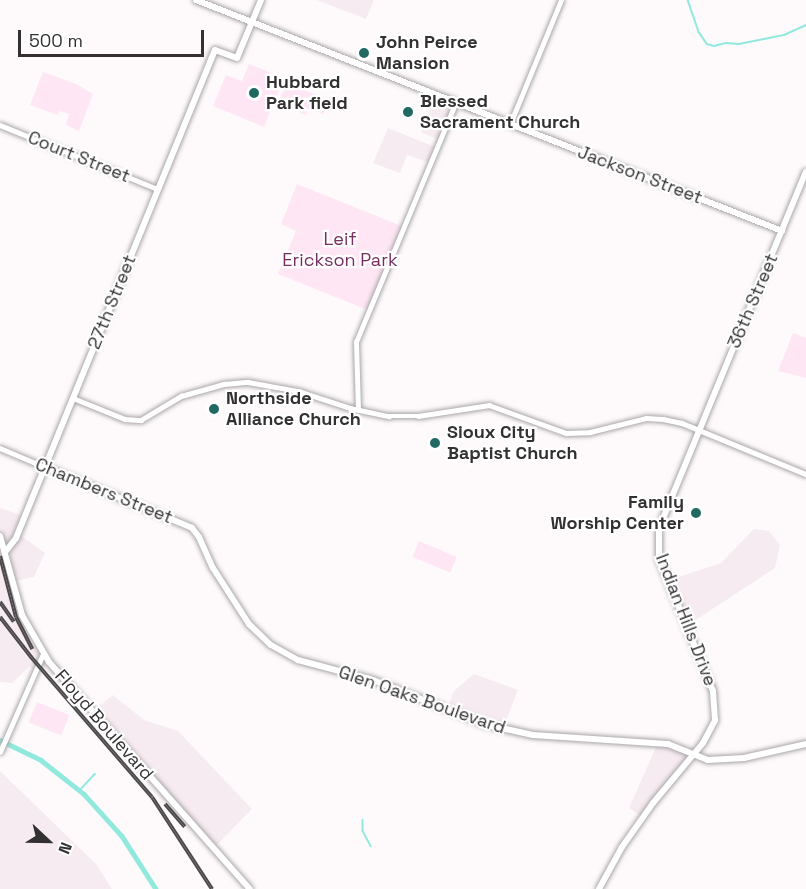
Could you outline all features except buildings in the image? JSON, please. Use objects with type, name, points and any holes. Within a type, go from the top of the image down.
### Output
[{"type":"main road","name":"Jackson Street","points":[[196,0],[782,231]]},
{"type":"main road","points":[[252,23],[261,0]]},
{"type":"main road","name":"27th Street","points":[[6,551],[16,538],[215,50],[237,58],[252,23]]},
{"type":"main road","name":"36th Street","points":[[699,430],[806,172]]},
{"type":"main road","name":"Indian Hills Drive","points":[[599,889],[622,847],[712,727],[716,701],[662,565],[657,539],[660,523],[699,430]]},
{"type":"main road","name":"Chambers Street","points":[[45,467],[184,524],[192,528],[202,542]]},
{"type":"main road","name":"Floyd Boulevard","points":[[0,537],[6,551],[22,615],[44,654],[250,889]]},
{"type":"main road","name":"Glen Oaks Boulevard","points":[[202,542],[213,568],[243,617],[263,639],[290,656],[373,680],[462,716],[518,733],[554,738],[668,744],[708,760],[744,758],[806,744]]},
{"type":"street","points":[[510,123],[561,0]]},
{"type":"street","points":[[357,410],[356,342],[456,102]]},
{"type":"street","name":"Court Street","points":[[0,125],[158,189]]},
{"type":"street","points":[[73,398],[125,418],[141,420],[181,396],[224,384],[248,382],[298,391],[357,410],[403,417],[484,405],[566,433],[590,432],[649,418],[671,420],[806,474]]},
{"type":"street","name":"Chambers Street","points":[[0,448],[45,467]]},
{"type":"street","points":[[0,752],[44,654]]},
{"type":"shaded area","points":[[317,0],[374,0],[366,19]]},
{"type":"shaded area","points":[[434,99],[452,106],[439,139],[421,133]]},
{"type":"shaded area","points":[[388,128],[435,147],[428,162],[407,155],[400,173],[373,163]]},
{"type":"shaded area","points":[[0,508],[26,517],[19,534],[45,553],[34,577],[10,582],[21,621],[41,655],[34,670],[30,666],[12,683],[0,682]]},
{"type":"shaded area","points":[[754,529],[769,531],[780,545],[775,568],[688,625],[669,580],[721,563]]},
{"type":"shaded area","points":[[474,674],[518,690],[504,726],[448,707],[454,691]]},
{"type":"shaded area","points":[[113,695],[144,720],[178,731],[252,809],[212,850],[91,713]]},
{"type":"shaded area","points":[[657,745],[670,747],[689,755],[641,816],[629,808]]},
{"type":"shaded area","points":[[0,771],[96,864],[112,889],[0,889]]},
{"type":"green space","points":[[249,64],[284,78],[264,127],[213,106],[226,75],[242,81]]},
{"type":"green space","points":[[43,72],[76,84],[93,94],[79,131],[66,125],[69,114],[60,111],[57,115],[30,105]]},
{"type":"green space","points":[[287,83],[329,100],[323,114],[309,108],[306,115],[278,103]]},
{"type":"green space","name":"Leif Erickson Park","points":[[297,184],[404,227],[370,311],[278,274],[296,231],[281,224]]},
{"type":"green space","points":[[793,333],[806,338],[806,378],[778,371]]},
{"type":"green space","points":[[419,541],[457,557],[450,573],[412,557]]},
{"type":"green space","points":[[37,702],[69,715],[61,736],[29,722]]},
{"type":"waterway","points":[[688,0],[699,32],[707,44],[714,46],[726,43],[739,44],[784,35],[806,25]]},
{"type":"waterway","points":[[0,740],[41,760],[84,794],[122,836],[156,889]]},
{"type":"waterway","points":[[79,791],[95,774]]},
{"type":"waterway","points":[[363,820],[363,831],[371,846]]},
{"type":"railway","points":[[0,556],[16,617],[32,649]]},
{"type":"railway","points":[[0,602],[14,622]]},
{"type":"railway","points":[[0,617],[31,657],[152,797],[212,889]]},
{"type":"railway","points":[[165,804],[185,827]]},
{"type":"place","name":"John Peirce Mansion","points":[[364,53]]},
{"type":"place","name":"Hubbard Park field","points":[[254,93]]},
{"type":"place","name":"Blessed Sacrament Church","points":[[408,112]]},
{"type":"place","name":"Northside Alliance Church","points":[[214,409]]},
{"type":"place","name":"Sioux City Baptist Church","points":[[435,443]]},
{"type":"place","name":"Family Worship Center","points":[[696,513]]}]
